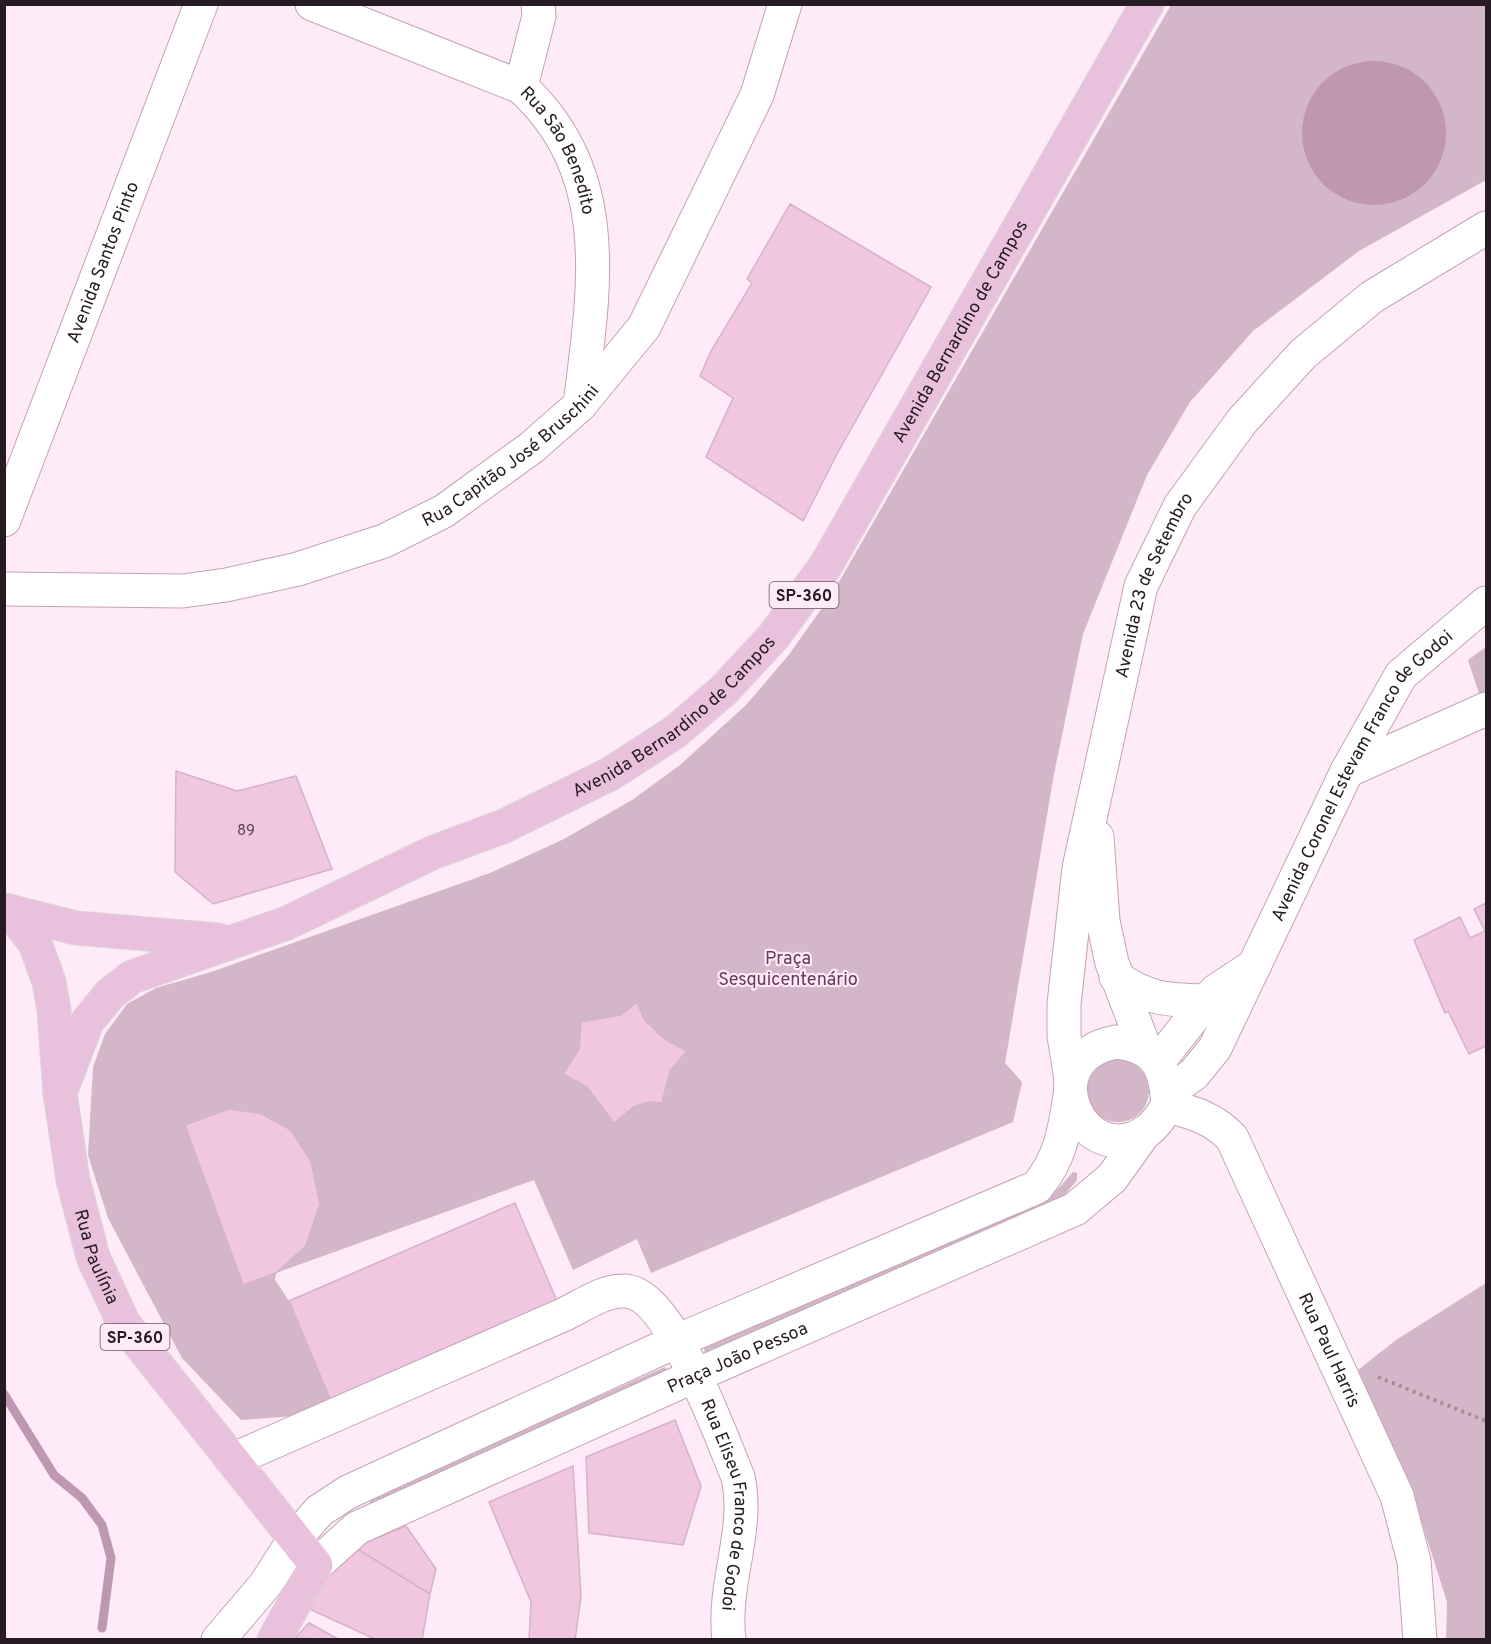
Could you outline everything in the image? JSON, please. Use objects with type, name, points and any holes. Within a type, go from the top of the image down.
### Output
[{"type":"main road","name":"Avenida Bernardino de Campos","points":[[60,1093],[87,1022],[110,994],[132,977],[229,941],[287,923],[434,852],[502,827],[610,774],[675,732],[724,690],[774,636],[826,565],[1147,4]]},
{"type":"main road","name":"Avenida Bernardino de Campos","points":[[7,910],[76,928],[229,941]]},
{"type":"main road","name":"SP-360","points":[[7,910],[35,943],[49,982],[54,1010],[60,1093]]},
{"type":"main road","name":"Rua Paulínia","points":[[60,1093],[73,1180],[93,1257],[124,1324],[294,1540]]},
{"type":"main road","name":"SP-360","points":[[294,1540],[315,1565]]},
{"type":"main road","points":[[274,1640],[315,1565]]},
{"type":"street","name":"Avenida Santos Pinto","points":[[4,520],[201,4]]},
{"type":"street","name":"Rua São Benedito","points":[[312,4],[521,87],[542,105],[561,134],[580,178],[593,228],[592,306],[580,405]]},
{"type":"street","points":[[521,87],[539,16],[538,4]]},
{"type":"street","name":"Rua Capitão José Bruschini","points":[[4,589],[183,591],[226,585],[298,569],[384,541],[444,511],[531,448],[580,405],[644,327],[757,95],[785,4]]},
{"type":"street","name":"Avenida 23 de Setembro","points":[[1070,1087],[1064,1036],[1064,1004],[1079,868],[1094,812],[1141,586],[1180,506],[1242,421],[1303,354],[1372,297],[1486,228]]},
{"type":"street","name":"Avenida Coronel Estevam Franco de Godoi","points":[[1168,1100],[1194,1074],[1215,1047],[1257,964],[1347,771],[1401,675],[1486,603]]},
{"type":"street","points":[[1347,771],[1486,709]]},
{"type":"street","points":[[1094,812],[1103,921],[1116,977],[1151,1056],[1166,1077],[1168,1100],[1145,1132],[1130,1139],[1113,1140],[1097,1136],[1083,1125],[1074,1112],[1070,1087],[1077,1064],[1087,1053],[1101,1045],[1116,1042],[1131,1044],[1151,1056]]},
{"type":"street","points":[[1151,1056],[1217,990],[1257,964]]},
{"type":"street","points":[[1116,977],[1137,992],[1158,999],[1206,1001]]},
{"type":"street","name":"Praça João Pessoa","points":[[218,1640],[265,1585],[294,1540],[319,1511],[372,1479],[679,1340],[1037,1187],[1053,1166],[1062,1142],[1070,1087]]},
{"type":"street","name":"Rua Paul Harris","points":[[1168,1100],[1206,1116],[1220,1125],[1232,1138],[1336,1359],[1396,1496],[1414,1561],[1420,1640]]},
{"type":"street","name":"Praça João Pessoa","points":[[315,1565],[357,1528],[694,1376],[1075,1209],[1112,1178],[1145,1132]]},
{"type":"street","name":"Rua Eliseu Franco de Godoi","points":[[232,1460],[564,1315],[606,1293],[624,1290],[639,1294],[657,1311],[679,1340],[738,1477],[742,1495],[741,1521],[728,1586],[729,1640]]},
{"type":"path","points":[[1336,1359],[1486,1421]]},
{"type":"green space","name":"Praça Sesquicentenário","points":[[1171,5],[1486,5],[1486,180],[1359,251],[1253,331],[1190,402],[1147,475],[1083,634],[1054,774],[1005,1063],[1022,1082],[1013,1122],[651,1273],[637,1239],[573,1270],[534,1180],[276,1273],[275,1280],[289,1301],[336,1413],[241,1420],[182,1358],[108,1218],[88,1155],[93,1067],[105,1034],[127,1004],[156,988],[211,972],[490,873],[564,839],[632,800],[680,765],[745,706],[788,656],[832,594]]},
{"type":"green space","points":[[1486,647],[1486,715],[1468,660]]},
{"type":"green space","points":[[1118,1060],[1130,1062],[1140,1069],[1147,1079],[1149,1091],[1147,1103],[1140,1113],[1130,1120],[1118,1122],[1106,1120],[1096,1113],[1089,1103],[1087,1091],[1089,1079],[1096,1069],[1106,1062]]},
{"type":"green space","points":[[1073,1172],[1077,1173],[1077,1180],[1063,1197],[706,1355],[703,1347],[1046,1196],[1057,1190]]},
{"type":"green space","points":[[1486,1283],[1486,1639],[1446,1639],[1447,1602],[1413,1495],[1358,1370],[1396,1340]]},
{"type":"green space","points":[[665,1367],[669,1371],[374,1507],[370,1503],[370,1498],[375,1495]]},
{"type":"shaded area","points":[[1374,61],[1401,67],[1414,73],[1425,82],[1434,93],[1440,106],[1446,133],[1440,160],[1434,173],[1425,184],[1414,193],[1401,199],[1374,205],[1347,199],[1334,193],[1323,184],[1314,173],[1308,160],[1302,133],[1308,106],[1314,93],[1323,82],[1334,73],[1347,67]]},
{"type":"building","points":[[790,204],[931,287],[837,454],[803,521],[706,457],[733,398],[700,376],[711,351],[752,283],[747,279]]},
{"type":"building","points":[[176,771],[237,791],[296,776],[332,869],[213,904],[175,872]]},
{"type":"building","points":[[1486,903],[1486,1046],[1469,1054],[1448,1011],[1445,1013],[1414,940],[1460,917],[1470,938],[1485,931],[1474,909]]},
{"type":"building","points":[[637,1002],[644,1019],[655,1030],[666,1040],[687,1051],[670,1071],[662,1103],[648,1102],[634,1107],[614,1123],[587,1087],[563,1074],[579,1049],[581,1022],[621,1015]]},
{"type":"building","points":[[228,1109],[260,1113],[291,1130],[311,1161],[320,1204],[306,1246],[276,1273],[243,1285],[185,1125]]},
{"type":"building","points":[[515,1203],[563,1315],[336,1413],[289,1301]]},
{"type":"building","points":[[675,1420],[701,1486],[683,1545],[589,1533],[586,1457]]},
{"type":"building","points":[[573,1466],[581,1596],[575,1640],[529,1640],[531,1602],[489,1502]]},
{"type":"building","points":[[406,1526],[436,1569],[430,1594],[354,1547]]},
{"type":"building","points":[[354,1547],[430,1594],[422,1640],[377,1640],[307,1608],[341,1557]]},
{"type":"building","points":[[309,1623],[340,1640],[295,1638]]},
{"type":"waterway","points":[[4,1394],[54,1475],[82,1498],[102,1525],[111,1558],[102,1628]]}]
